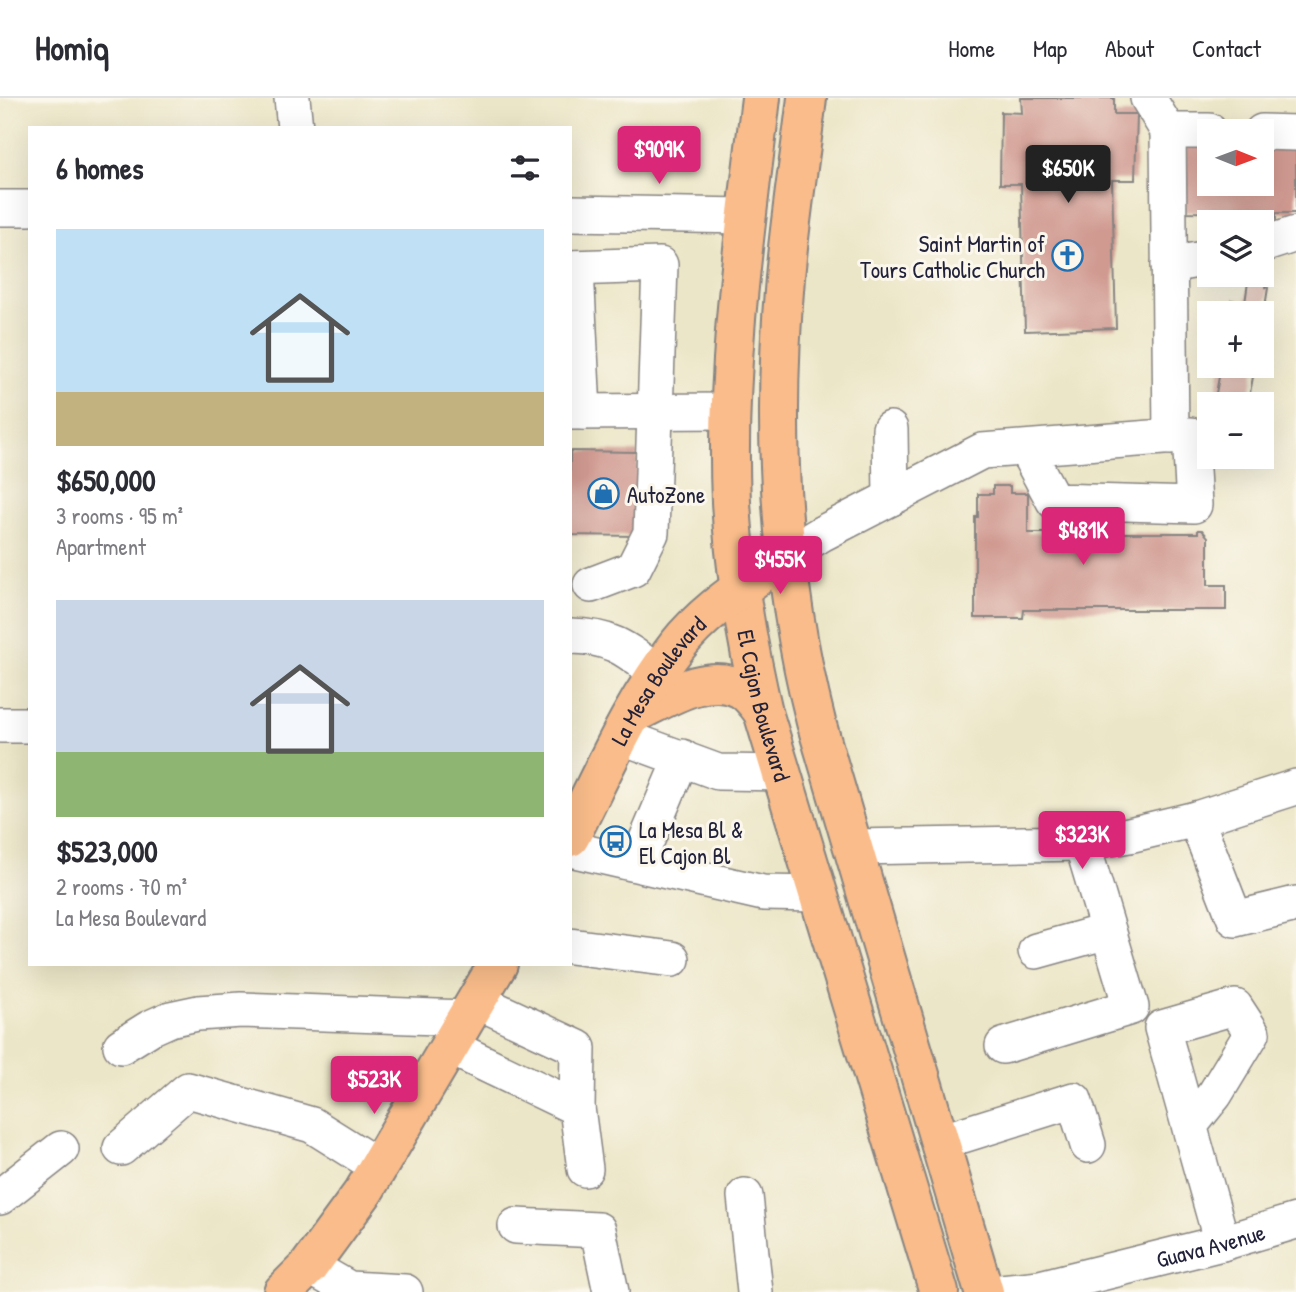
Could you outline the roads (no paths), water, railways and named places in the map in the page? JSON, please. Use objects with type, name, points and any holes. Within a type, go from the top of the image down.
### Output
[{"type":"main road","name":"El Cajon Boulevard","points":[[761,98],[734,331],[730,411],[731,499],[739,589],[750,655],[764,712],[939,1292]]},
{"type":"main road","name":"El Cajon Boulevard","points":[[807,98],[785,277],[778,401],[785,556],[804,674],[984,1292]]},
{"type":"main road","name":"La Mesa Boulevard","points":[[572,833],[626,725],[678,644],[739,589],[785,556]]},
{"type":"main road","points":[[626,725],[684,690],[714,682],[741,689],[764,712]]},
{"type":"main road","points":[[296,1279],[379,1167],[497,966]]},
{"type":"street","points":[[292,98],[295,126]]},
{"type":"street","points":[[1149,98],[1168,131],[1171,437]]},
{"type":"street","points":[[1168,131],[1197,131]]},
{"type":"street","points":[[1274,132],[1296,132]]},
{"type":"street","points":[[0,208],[28,208]]},
{"type":"street","points":[[572,213],[747,216]]},
{"type":"street","points":[[1274,241],[1296,234]]},
{"type":"street","points":[[1169,265],[1197,260]]},
{"type":"street","points":[[657,673],[632,654],[605,639],[575,636],[581,585],[634,569],[651,533],[654,411],[660,265],[573,268],[577,412],[654,411],[730,411]]},
{"type":"street","points":[[890,429],[891,498]]},
{"type":"street","points":[[785,556],[982,451],[1190,435],[1194,505],[1054,501],[1026,449]]},
{"type":"street","points":[[0,725],[28,725]]},
{"type":"street","points":[[626,725],[682,757],[718,772],[782,774]]},
{"type":"street","points":[[637,863],[682,757]]},
{"type":"street","points":[[853,847],[1082,843],[1196,819],[1296,788]]},
{"type":"street","points":[[1196,819],[1235,919],[1296,904]]},
{"type":"street","points":[[1003,1046],[1131,1007],[1082,843]]},
{"type":"street","points":[[572,849],[763,893],[819,894]]},
{"type":"street","points":[[1036,951],[1108,931]]},
{"type":"street","points":[[572,946],[672,959]]},
{"type":"street","points":[[121,1046],[149,1028],[170,1019],[198,1013],[241,1010],[464,1022],[578,1048],[578,1108],[585,1170]]},
{"type":"street","points":[[464,1022],[578,1108]]},
{"type":"street","points":[[121,1148],[188,1090],[313,1125],[379,1167]]},
{"type":"street","points":[[940,1142],[1074,1100],[1088,1145]]},
{"type":"street","points":[[1190,1125],[1222,1242]]},
{"type":"street","points":[[0,1197],[61,1149]]},
{"type":"street","points":[[745,1196],[755,1292]]},
{"type":"street","name":"Guava Avenue","points":[[1001,1292],[1040,1288],[1296,1221]]},
{"type":"street","points":[[516,1226],[598,1230],[611,1292]]},
{"type":"street","points":[[296,1279],[349,1289],[405,1292]]},
{"type":"place","name":"Saint Martin of Tours Catholic Church","points":[[1068,256]]},
{"type":"place","name":"AutoZone","points":[[604,494]]},
{"type":"place","name":"La Mesa Bl & El Cajon Bl","points":[[616,842]]}]
